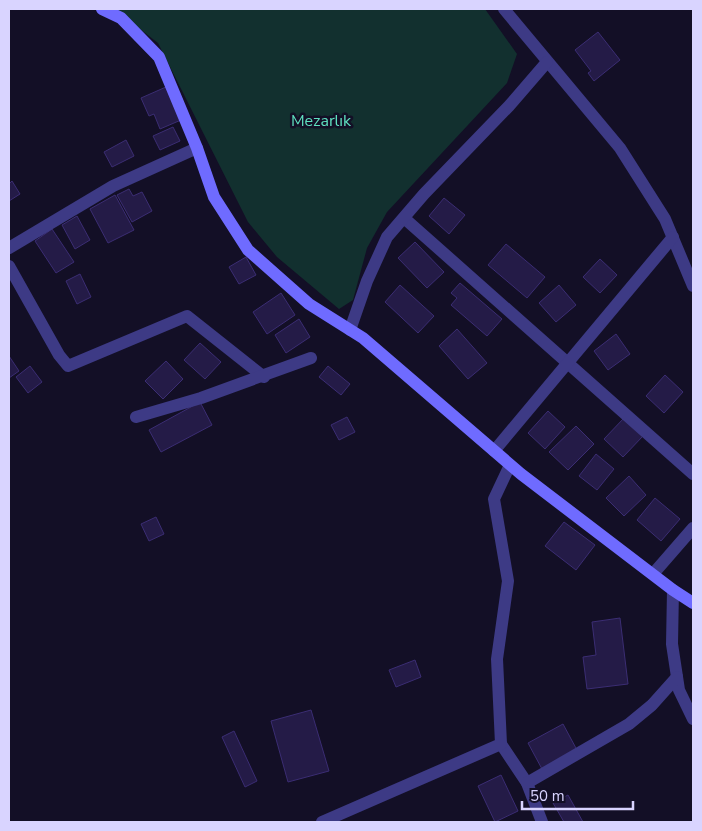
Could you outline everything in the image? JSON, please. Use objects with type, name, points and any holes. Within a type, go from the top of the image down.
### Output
[{"type":"street","points":[[102,9],[121,18],[159,57],[197,148],[214,197],[248,250],[309,304],[363,338],[510,465],[673,590],[693,603]]},
{"type":"street","points":[[504,9],[620,148],[666,219],[693,286]]},
{"type":"street","points":[[350,330],[367,281],[387,237],[509,106],[547,62]]},
{"type":"street","points":[[9,248],[112,186],[197,148]]},
{"type":"street","points":[[404,218],[693,474]]},
{"type":"street","points":[[494,450],[673,237]]},
{"type":"street","points":[[9,266],[59,354],[68,366],[187,316],[264,377]]},
{"type":"street","points":[[136,417],[165,410],[264,377],[311,358]]},
{"type":"street","points":[[510,465],[494,499],[508,581],[497,659],[502,744],[527,783],[542,822]]},
{"type":"street","points":[[653,574],[693,528]]},
{"type":"street","points":[[673,590],[672,644],[679,690],[693,719]]},
{"type":"street","points":[[527,783],[629,724],[652,705],[677,677]]},
{"type":"street","points":[[322,822],[502,744]]},
{"type":"green space","name":"Mezarlık","points":[[114,9],[485,9],[517,54],[507,83],[387,212],[367,248],[353,300],[339,309],[277,257],[248,222],[158,43]]},
{"type":"building","points":[[598,32],[620,60],[594,81],[588,73],[591,71],[575,50]]},
{"type":"building","points":[[166,87],[181,120],[160,129],[154,114],[149,116],[141,98]]},
{"type":"building","points":[[173,127],[180,141],[160,150],[153,136]]},
{"type":"building","points":[[126,140],[134,156],[112,167],[104,152]]},
{"type":"building","points":[[12,181],[20,194],[9,201],[9,184]]},
{"type":"building","points":[[129,189],[133,196],[142,192],[152,211],[132,222],[117,195]]},
{"type":"building","points":[[115,195],[134,230],[108,243],[90,209]]},
{"type":"building","points":[[444,198],[465,215],[449,234],[429,216]]},
{"type":"building","points":[[77,216],[90,240],[75,249],[62,225]]},
{"type":"building","points":[[52,229],[74,262],[56,273],[35,241]]},
{"type":"building","points":[[415,242],[444,272],[427,288],[398,258]]},
{"type":"building","points":[[506,244],[545,277],[527,298],[488,265]]},
{"type":"building","points":[[246,257],[256,275],[239,284],[229,267]]},
{"type":"building","points":[[600,259],[617,275],[600,293],[583,277]]},
{"type":"building","points":[[80,274],[91,297],[77,304],[66,281]]},
{"type":"building","points":[[460,283],[502,319],[487,336],[451,305],[457,298],[451,293]]},
{"type":"building","points":[[400,285],[434,316],[418,333],[385,302]]},
{"type":"building","points":[[559,285],[576,305],[556,322],[539,303]]},
{"type":"building","points":[[281,293],[295,315],[267,334],[253,312]]},
{"type":"building","points":[[299,319],[310,337],[286,353],[275,335]]},
{"type":"building","points":[[457,329],[487,363],[468,379],[439,346]]},
{"type":"building","points":[[616,334],[630,354],[608,370],[594,351]]},
{"type":"building","points":[[200,343],[221,362],[205,379],[184,360]]},
{"type":"building","points":[[9,356],[19,371],[9,378]]},
{"type":"building","points":[[166,361],[183,379],[163,399],[145,381]]},
{"type":"building","points":[[30,366],[42,382],[28,393],[16,377]]},
{"type":"building","points":[[328,366],[350,384],[341,395],[319,377]]},
{"type":"building","points":[[665,375],[683,392],[664,413],[646,396]]},
{"type":"building","points":[[200,402],[212,425],[161,452],[149,430]]},
{"type":"building","points":[[548,411],[565,427],[545,449],[528,433]]},
{"type":"building","points":[[347,417],[355,432],[339,440],[331,425]]},
{"type":"building","points":[[624,418],[643,436],[623,457],[604,439]]},
{"type":"building","points":[[576,426],[594,444],[568,470],[549,452]]},
{"type":"building","points":[[596,454],[614,469],[597,490],[579,476]]},
{"type":"building","points":[[629,476],[646,495],[624,516],[606,498]]},
{"type":"building","points":[[655,498],[680,519],[661,541],[637,520]]},
{"type":"building","points":[[156,517],[164,534],[149,541],[141,524]]},
{"type":"building","points":[[564,522],[595,545],[576,570],[545,546]]},
{"type":"building","points":[[620,618],[628,684],[587,689],[583,657],[596,655],[592,622]]},
{"type":"building","points":[[415,660],[421,677],[396,687],[389,670]]},
{"type":"building","points":[[311,710],[329,771],[288,782],[271,721]]},
{"type":"building","points":[[563,724],[577,750],[542,769],[528,743]]},
{"type":"building","points":[[234,731],[257,781],[245,787],[222,737]]},
{"type":"building","points":[[501,775],[518,811],[495,822],[478,786]]},
{"type":"building","points":[[568,795],[583,822],[564,822],[553,803]]}]
